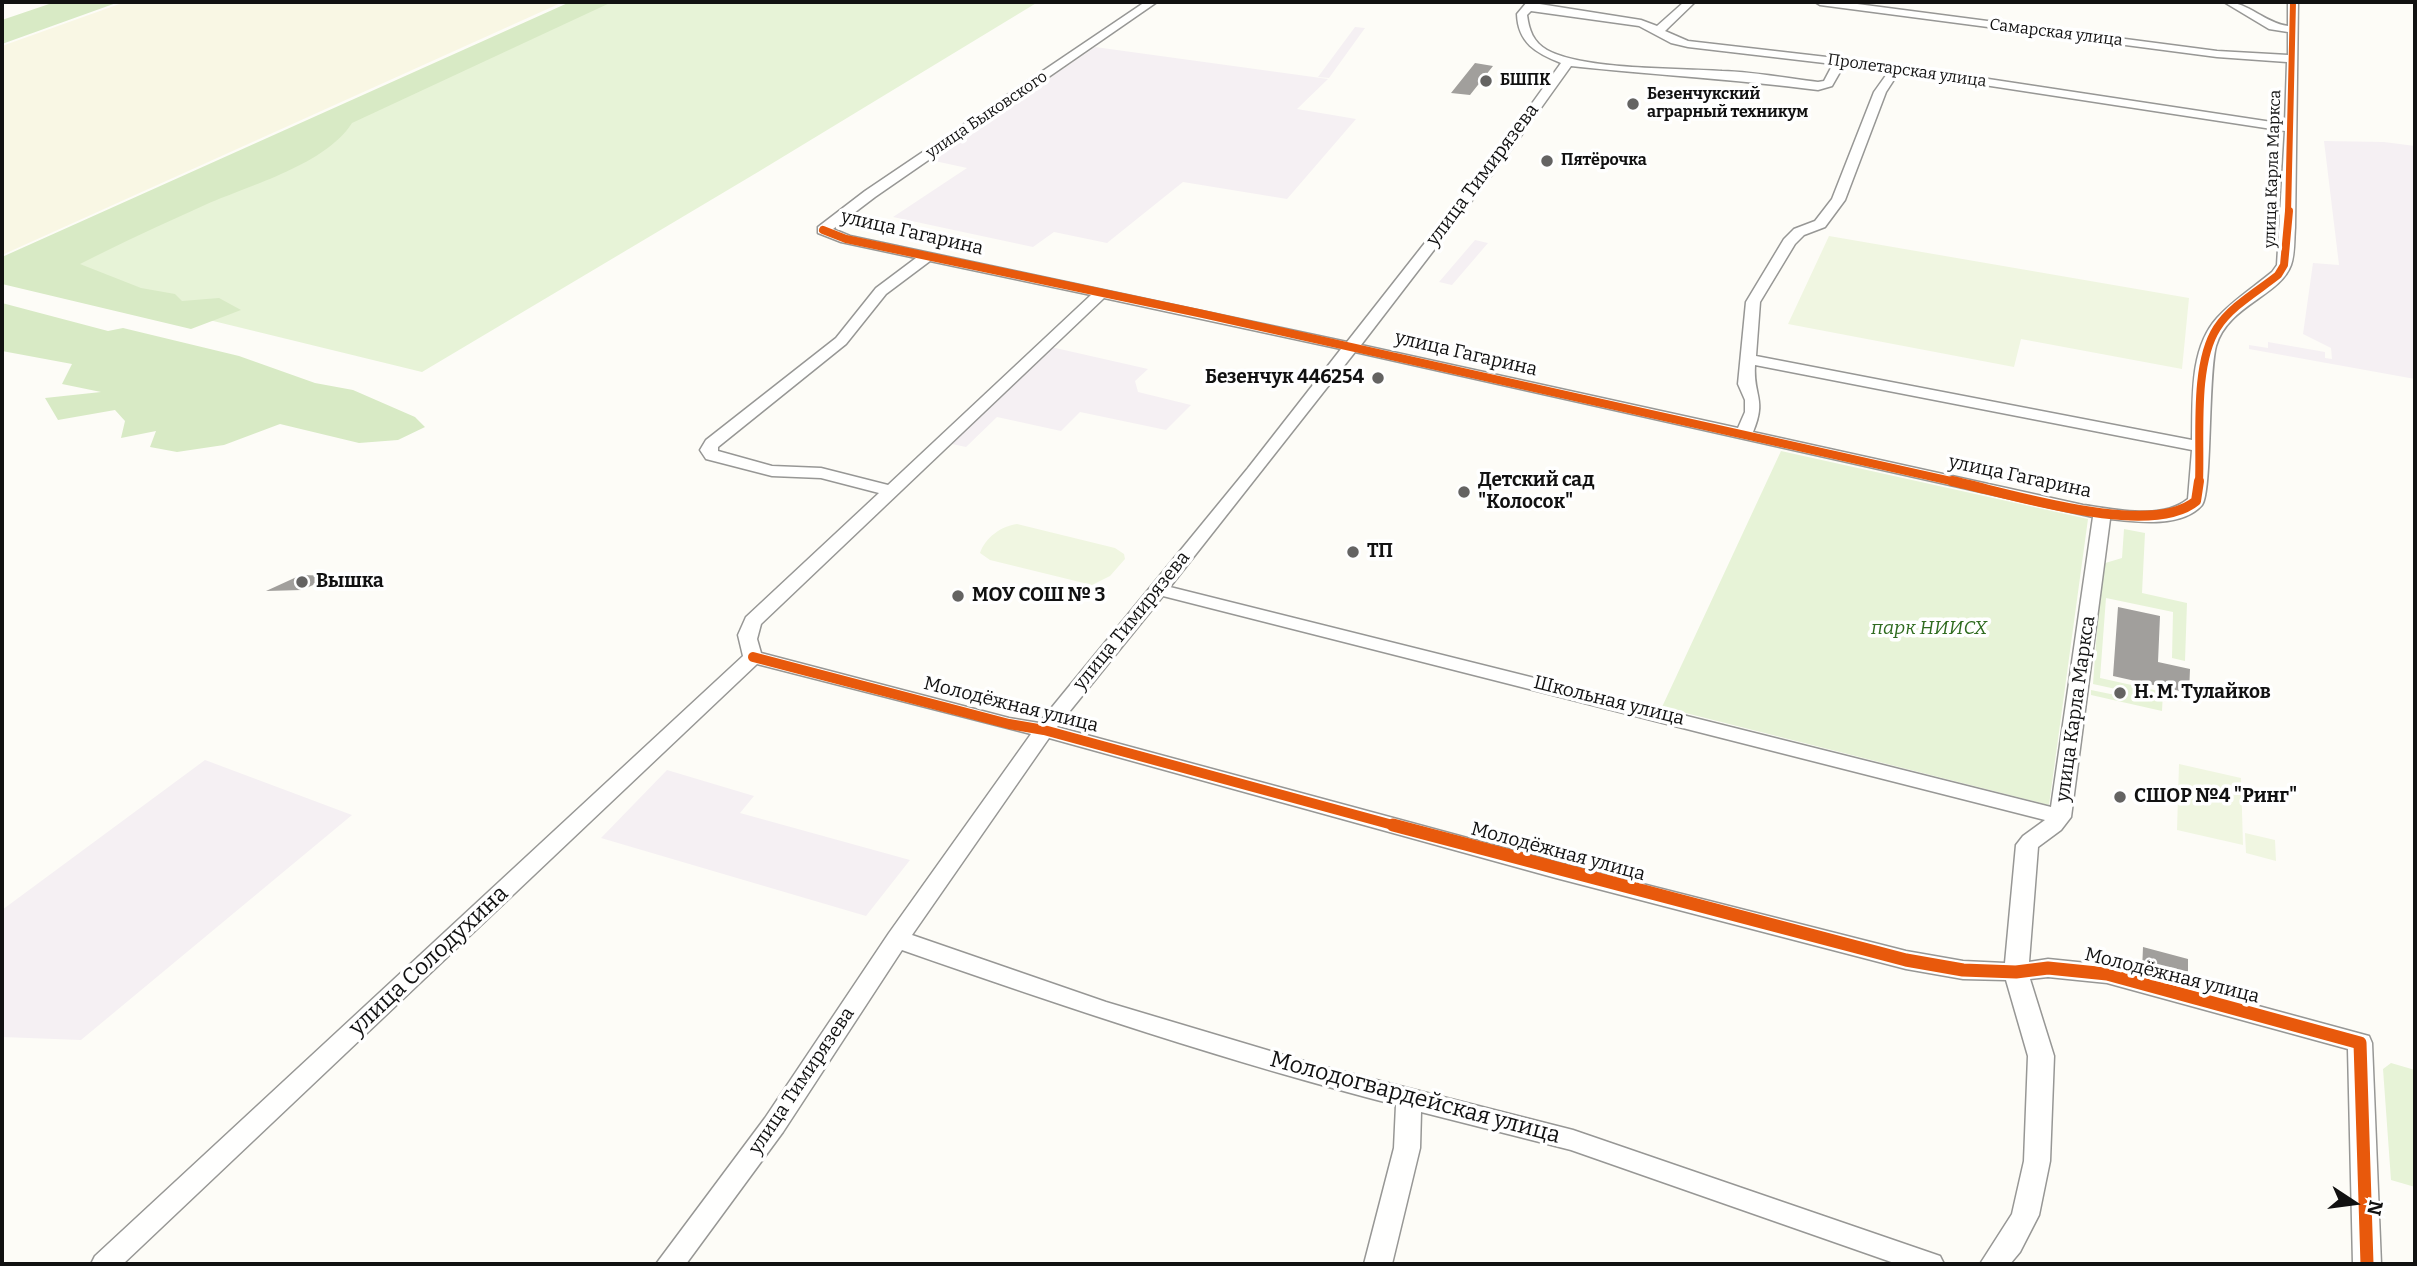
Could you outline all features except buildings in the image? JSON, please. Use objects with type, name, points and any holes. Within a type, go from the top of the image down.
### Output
[{"type":"street","name":"улица Быковского","points":[[823,230],[870,194],[1152,2]]},
{"type":"street","points":[[1658,31],[1690,2]]},
{"type":"street","name":"Самарская улица","points":[[1820,2],[2217,54],[2293,59]]},
{"type":"street","points":[[2229,2],[2273,27],[2294,30]]},
{"type":"street","name":"улица Карла Маркса","points":[[2016,972],[2027,845],[2035,835],[2057,822],[2060,817],[2102,513],[2151,516],[2177,512],[2192,506],[2197,496],[2206,358],[2213,334],[2221,322],[2278,275],[2284,265],[2288,228],[2293,2]]},
{"type":"street","points":[[1531,4],[1522,14],[1521,21],[1529,40],[1542,52],[1567,62],[1682,75],[1723,74],[1818,86],[1828,84],[1840,62]]},
{"type":"street","name":"Пролетарская улица","points":[[1531,4],[1628,21],[1658,31],[1666,38],[1688,44],[1896,68],[2290,128]]},
{"type":"street","name":"улица Тимирязева","points":[[670,1264],[774,1125],[897,939],[1044,730],[1254,472],[1509,144],[1567,62]]},
{"type":"street","points":[[1744,434],[1753,412],[1753,400],[1746,384],[1753,302],[1789,243],[1799,232],[1820,224],[1838,200],[1880,92],[1896,68]]},
{"type":"street","name":"улица Гагарина","points":[[823,230],[846,239],[1352,346],[2102,513]]},
{"type":"street","points":[[889,490],[821,473],[772,471],[712,455],[708,450],[712,444],[841,341],[881,291],[927,256]]},
{"type":"street","points":[[753,657],[746,641],[752,621],[1101,293]]},
{"type":"street","points":[[1748,359],[2199,446]]},
{"type":"street","name":"Школьная улица","points":[[1157,589],[2060,817]]},
{"type":"street","name":"Молодёжная улица","points":[[753,657],[1009,724],[1044,730],[1556,870],[1906,960],[1963,970],[2016,972],[2048,968],[2107,974],[2360,1043],[2367,1264]]},
{"type":"street","name":"улица Солодухина","points":[[105,1264],[753,657]]},
{"type":"street","name":"Молодогвардейская улица","points":[[897,939],[1099,1009],[1317,1075],[1573,1140],[1930,1264]]},
{"type":"street","points":[[1994,1264],[2010,1244],[2025,1215],[2038,1161],[2041,1056],[2016,972]]},
{"type":"street","points":[[1378,1264],[1407,1148],[1409,1099]]},
{"type":"shaded area","points":[[125,2],[563,2],[2,255],[2,46]]},
{"type":"shaded area","points":[[1355,27],[1365,28],[1329,78],[1318,77]]},
{"type":"shaded area","points":[[1095,47],[1328,79],[1297,109],[1356,119],[1287,199],[1183,182],[1107,243],[1054,232],[1033,247],[893,217],[967,168],[930,160]]},
{"type":"shaded area","points":[[2324,141],[2384,142],[2415,146],[2415,379],[2249,349],[2249,345],[2268,348],[2268,342],[2325,352],[2325,358],[2332,359],[2331,348],[2303,334],[2313,263],[2339,265]]},
{"type":"shaded area","points":[[1475,240],[1488,243],[1452,285],[1439,282]]},
{"type":"shaded area","points":[[1051,347],[1148,369],[1135,381],[1138,392],[1191,405],[1166,430],[1080,412],[1061,431],[997,417],[966,447],[952,444]]},
{"type":"shaded area","points":[[205,760],[352,815],[81,1040],[2,1037],[2,910]]},
{"type":"shaded area","points":[[667,770],[754,796],[740,813],[910,860],[866,916],[601,838]]},
{"type":"green space","points":[[55,2],[119,2],[2,44],[2,20]]},
{"type":"green space","points":[[570,2],[612,2],[352,123],[325,150],[286,172],[207,204],[80,264],[141,288],[175,294],[182,301],[219,298],[241,310],[191,329],[2,284],[2,257]]},
{"type":"green space","points":[[609,2],[1038,2],[422,372],[25,275]]},
{"type":"green space","points":[[1829,236],[2189,298],[2182,369],[2021,339],[2014,367],[1788,324]]},
{"type":"green space","points":[[2,303],[108,331],[123,328],[239,356],[315,383],[353,390],[415,417],[425,427],[398,440],[359,443],[280,424],[224,445],[177,452],[150,447],[156,431],[121,438],[125,421],[115,410],[58,420],[45,398],[101,392],[62,384],[72,364],[2,351]]},
{"type":"green space","name":"парк НИИСХ","points":[[1781,451],[2088,519],[2049,805],[1662,707]]},
{"type":"green space","points":[[1017,524],[1115,548],[1124,554],[1125,559],[1110,576],[1092,585],[990,560],[980,553],[994,534]]},
{"type":"green space","points":[[2124,529],[2145,533],[2142,593],[2187,603],[2185,661],[2172,658],[2173,612],[2106,598],[2100,678],[2163,692],[2162,711],[2091,695],[2091,690],[2125,697],[2125,691],[2093,684],[2102,564],[2122,558]]},
{"type":"green space","points":[[2179,764],[2241,778],[2243,845],[2177,830]]},
{"type":"green space","points":[[2245,833],[2275,840],[2276,861],[2246,853]]},
{"type":"green space","points":[[2391,1063],[2415,1070],[2415,1187],[2391,1180],[2383,1069]]},
{"type":"cycle path","points":[[823,230],[846,239],[1203,314],[2083,510],[2126,516],[2174,514],[2187,509],[2196,501],[2202,387],[2209,344],[2222,321],[2278,275],[2284,265],[2288,228],[2293,2]]},
{"type":"cycle path","points":[[753,657],[1009,724],[1044,730],[1556,870],[1906,960],[1963,970],[2016,972],[2048,968],[2107,974],[2360,1043],[2367,1264]]},
{"type":"place","name":"БШПК","points":[[1486,81]]},
{"type":"place","name":"Безенчукский аграрный техникум","points":[[1633,104]]},
{"type":"place","name":"Пятёрочка","points":[[1547,161]]},
{"type":"place","name":"Безенчук 446254","points":[[1378,378]]},
{"type":"place","name":"Детский сад \"Колосок\"","points":[[1464,492]]},
{"type":"place","name":"ТП","points":[[1353,552]]},
{"type":"place","name":"Вышка","points":[[302,582]]},
{"type":"place","name":"МОУ СОШ № 3","points":[[958,596]]},
{"type":"place","name":"Н. М. Тулайков","points":[[2120,693]]},
{"type":"place","name":"СШОР №4 \"Ринг\"","points":[[2120,797]]}]
